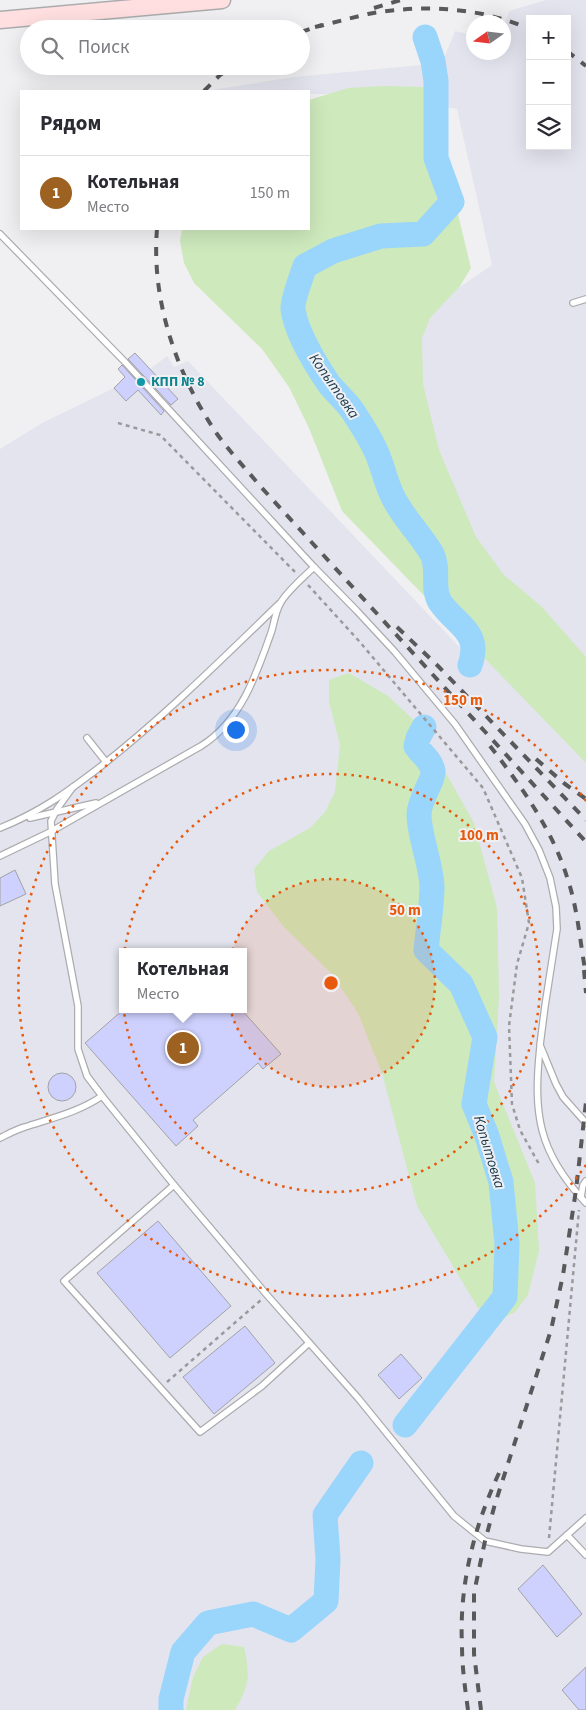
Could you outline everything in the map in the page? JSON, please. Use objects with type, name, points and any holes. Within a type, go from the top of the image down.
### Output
[{"type":"street","points":[[0,20],[222,0]]},
{"type":"lane","points":[[0,234],[126,362],[314,567],[395,652],[455,724],[504,793],[540,850],[550,878],[558,929],[540,1045],[537,1099],[539,1122],[551,1156],[586,1202]]},
{"type":"lane","points":[[573,303],[586,299]]},
{"type":"lane","points":[[0,828],[23,819],[55,801],[162,717],[280,603],[314,567]]},
{"type":"lane","points":[[0,856],[50,832],[211,740],[229,723],[237,712],[260,662],[280,603]]},
{"type":"lane","points":[[87,738],[106,762]]},
{"type":"lane","points":[[73,787],[55,812],[51,821],[50,832],[55,884],[78,1006],[78,1049],[88,1076],[102,1096],[267,1295],[358,1398],[454,1516],[485,1541],[521,1549],[548,1552],[586,1518]]},
{"type":"lane","points":[[23,819],[103,802]]},
{"type":"lane","points":[[540,1045],[556,1084],[586,1123]]},
{"type":"lane","points":[[0,1138],[24,1127],[56,1118],[89,1105],[102,1096]]},
{"type":"lane","points":[[581,1197],[583,1185],[586,1181]]},
{"type":"lane","points":[[174,1185],[64,1281],[200,1432],[262,1386],[309,1343]]},
{"type":"lane","points":[[568,1535],[586,1555]]},
{"type":"path","points":[[118,422],[160,435],[302,579],[359,641],[483,788],[522,878],[529,923],[517,964],[508,1026],[512,1104],[520,1130],[539,1164]]},
{"type":"path","points":[[548,1552],[581,1197]]},
{"type":"path","points":[[160,1388],[267,1295]]},
{"type":"shaded area","points":[[546,0],[586,0],[586,1710],[0,1710],[0,449],[42,423],[114,388],[125,377],[118,369],[135,353],[150,369],[167,356],[174,367],[188,361],[466,654],[373,346],[492,265],[457,109],[357,94],[310,94],[310,90],[211,90],[294,77],[442,63],[455,31],[466,33],[466,60],[511,60],[511,15],[508,15],[509,11]]},
{"type":"green space","points":[[422,87],[441,92],[444,157],[471,268],[460,286],[430,318],[422,338],[423,384],[439,450],[476,537],[504,575],[541,606],[586,657],[586,763],[342,511],[309,428],[289,387],[262,349],[194,283],[184,263],[180,241],[182,230],[310,230],[310,100],[348,88]]},
{"type":"green space","points":[[349,673],[388,696],[419,725],[474,823],[497,908],[499,995],[494,1082],[535,1183],[539,1251],[528,1295],[515,1312],[495,1322],[478,1308],[417,1206],[382,1073],[358,1013],[332,974],[284,927],[257,892],[254,869],[269,851],[310,828],[325,812],[335,792],[340,745],[329,702],[329,680]]},
{"type":"green space","points":[[222,1644],[244,1647],[248,1673],[244,1693],[240,1701],[235,1710],[186,1710],[193,1677],[203,1657]]},
{"type":"building","points":[[135,353],[178,399],[171,405],[128,359]]},
{"type":"building","points":[[122,365],[164,411],[161,415],[138,390],[126,401],[114,388],[125,377],[118,369]]},
{"type":"building","points":[[15,870],[26,894],[0,906],[0,878]]},
{"type":"building","points":[[119,1013],[245,1013],[281,1054],[263,1069],[258,1063],[193,1120],[198,1126],[176,1146],[85,1043]]},
{"type":"building","points":[[62,1073],[72,1077],[76,1087],[72,1097],[62,1101],[52,1097],[48,1087],[52,1077]]},
{"type":"building","points":[[158,1221],[231,1306],[170,1358],[97,1273]]},
{"type":"building","points":[[245,1326],[275,1363],[214,1414],[183,1377]]},
{"type":"building","points":[[401,1354],[422,1378],[399,1399],[378,1375]]},
{"type":"building","points":[[543,1565],[582,1614],[557,1637],[518,1589]]},
{"type":"building","points":[[586,1667],[586,1710],[579,1710],[562,1690]]},
{"type":"waterway","name":"Копытовка","points":[[425,37],[433,61],[436,81],[436,158],[452,202],[423,234],[381,236],[333,251],[305,266],[293,309],[302,338],[313,358],[329,384],[351,409],[365,430],[373,444],[396,503],[432,554],[435,566],[437,596],[446,610],[470,636],[473,653],[470,665]]},
{"type":"waterway","name":"Копытовка","points":[[405,1425],[505,1297],[507,1244],[501,1182],[487,1136],[474,1104],[485,1037],[461,984],[426,950],[432,886],[419,814],[421,803],[433,771],[416,746],[424,727]]},
{"type":"waterway","name":"Копытовка","points":[[171,1710],[171,1699],[183,1652],[208,1623],[253,1614],[291,1630],[326,1601],[328,1559],[325,1515],[361,1463]]},
{"type":"railway","points":[[374,8],[401,0]]},
{"type":"railway","points":[[315,27],[368,14],[409,9],[429,9],[471,12],[491,16],[526,28]]},
{"type":"railway","points":[[310,29],[322,25]]},
{"type":"railway","points":[[571,54],[586,66]]},
{"type":"railway","points":[[205,90],[220,75]]},
{"type":"railway","points":[[157,230],[158,283],[170,336],[190,387],[217,434],[261,487],[586,842]]},
{"type":"railway","points":[[397,627],[438,666],[586,820]]},
{"type":"railway","points":[[490,746],[534,809],[561,859],[574,901],[586,975]]},
{"type":"railway","points":[[536,759],[586,799]]},
{"type":"railway","points":[[584,970],[586,993]]},
{"type":"railway","points":[[481,1710],[474,1654],[474,1593],[495,1504],[551,1330],[563,1275],[576,1190],[586,1102]]},
{"type":"railway","points":[[468,1710],[462,1653],[463,1600],[470,1557],[476,1535],[482,1514],[499,1473]]},
{"type":"place","name":"КПП № 8","points":[[141,382]]},
{"type":"place","name":"Котельная","points":[[183,1048]]}]
